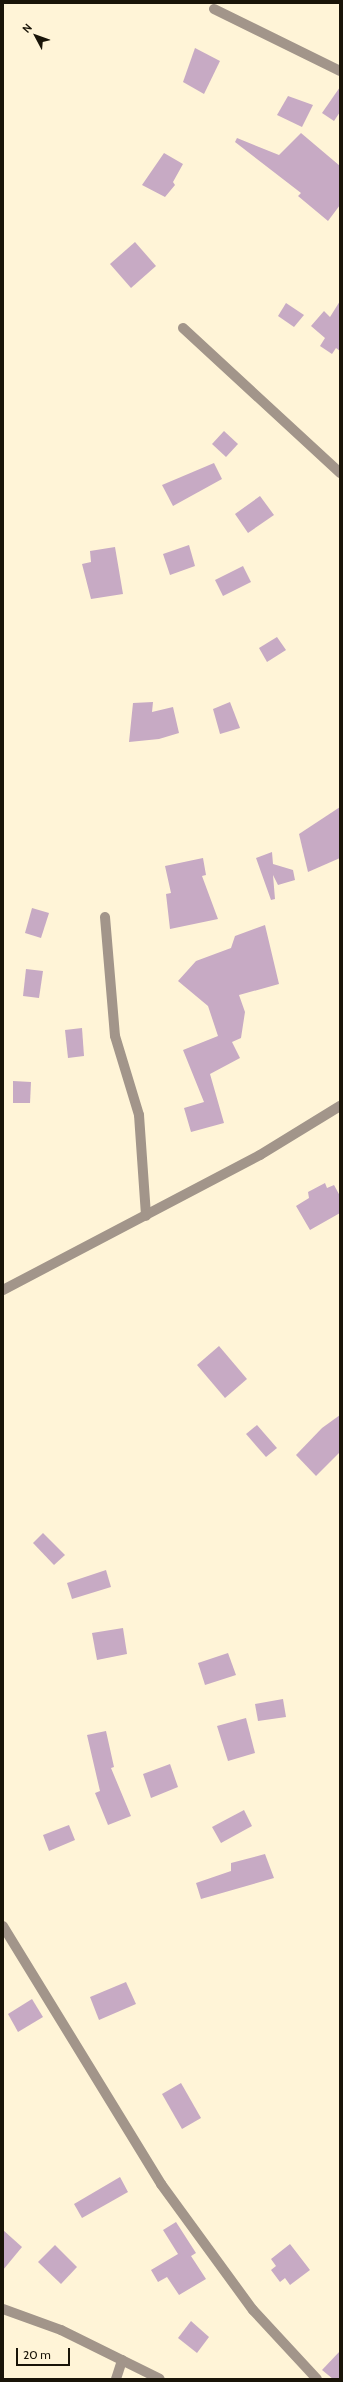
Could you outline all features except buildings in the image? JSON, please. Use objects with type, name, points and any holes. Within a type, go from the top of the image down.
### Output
[{"type":"street","points":[[214,9],[340,71]]},
{"type":"street","points":[[183,328],[340,472]]},
{"type":"street","points":[[105,917],[116,1036],[138,1115],[146,1216]]},
{"type":"street","points":[[3,1290],[260,1155],[340,1106]]},
{"type":"street","points":[[3,1926],[161,2184],[253,2310],[317,2379]]},
{"type":"street","points":[[3,2309],[61,2330],[160,2379]]},
{"type":"street","points":[[116,2379],[122,2360]]}]
